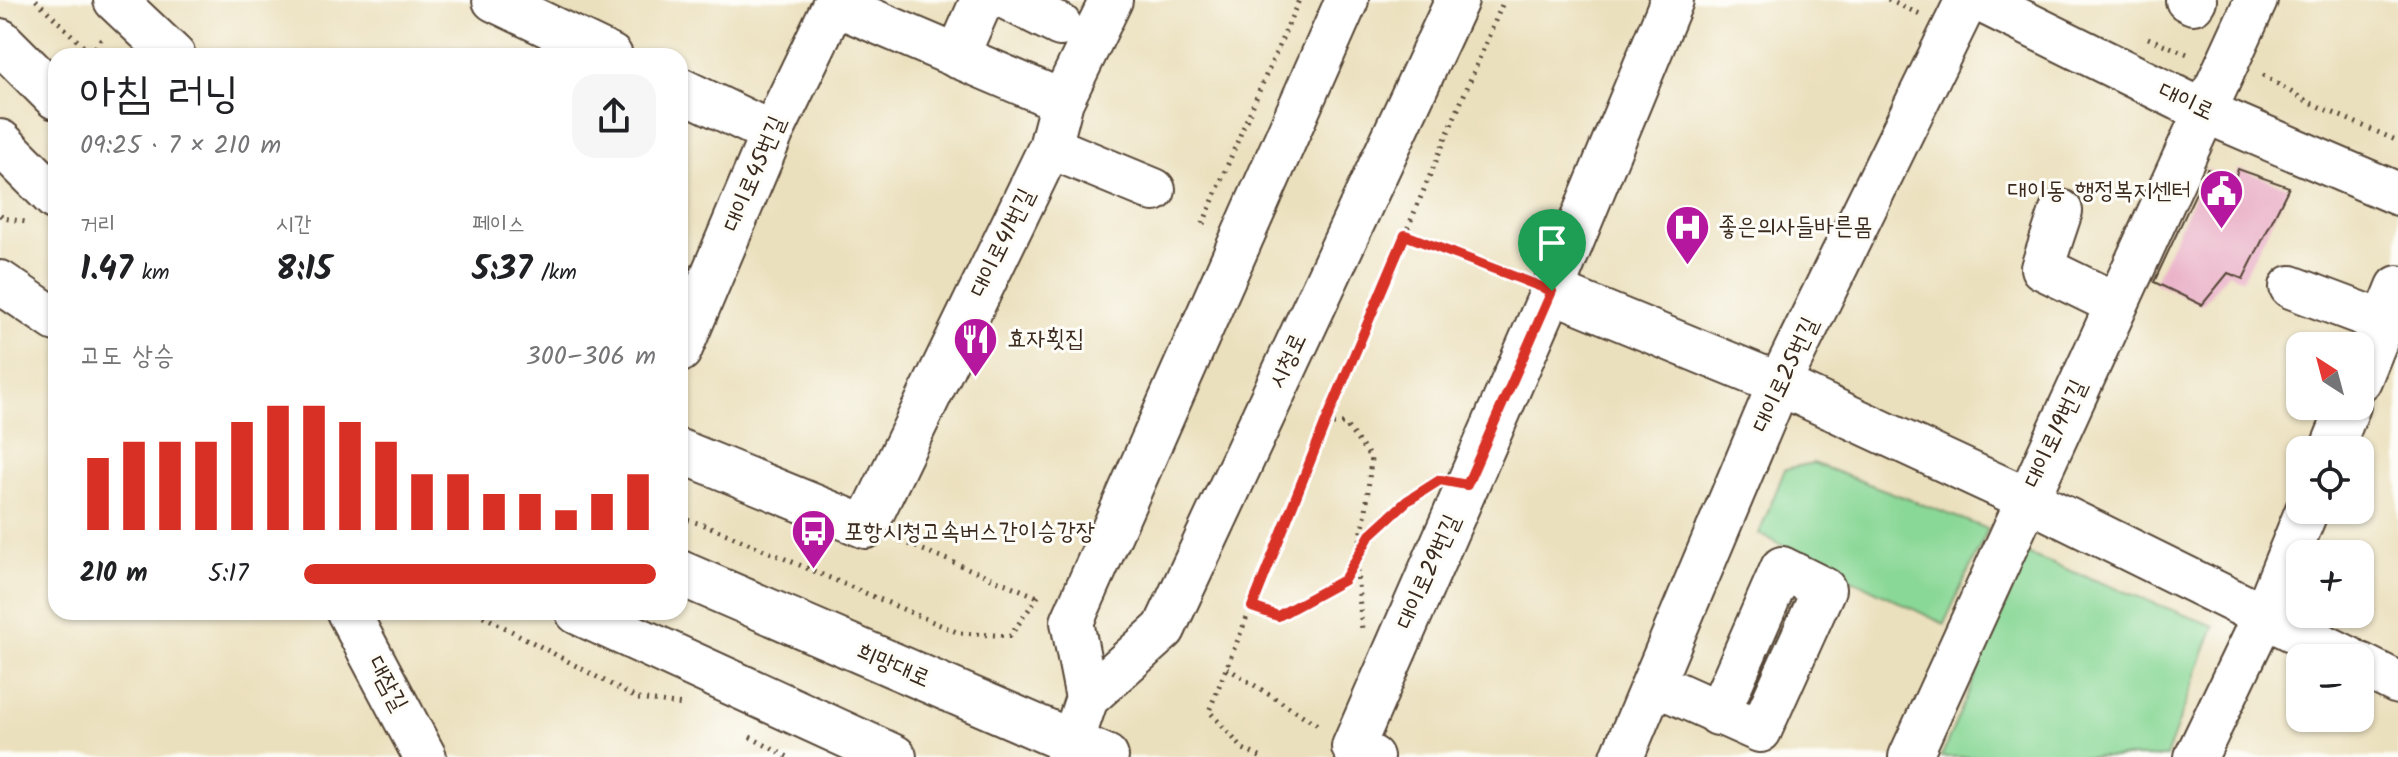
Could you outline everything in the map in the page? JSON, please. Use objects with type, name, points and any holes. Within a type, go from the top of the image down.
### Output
[{"type":"main road","points":[[0,41],[48,89]]},
{"type":"main road","points":[[0,142],[48,190]]},
{"type":"main road","name":"희망대로","points":[[688,577],[1082,752]]},
{"type":"main road","points":[[595,620],[894,757]]},
{"type":"street","points":[[494,0],[594,48]]},
{"type":"street","points":[[957,57],[982,0]]},
{"type":"street","points":[[1010,0],[1060,25]]},
{"type":"street","name":"대이로41번길","points":[[866,527],[1050,147],[1062,101],[1111,0]]},
{"type":"street","name":"시청로","points":[[1082,752],[1087,698],[1072,622],[1347,0]]},
{"type":"street","name":"시청로","points":[[1087,698],[1164,629],[1457,0]]},
{"type":"street","name":"대이로29번길","points":[[1362,752],[1385,672],[1552,291],[1672,0]]},
{"type":"street","name":"대이로25번길","points":[[1622,757],[1779,384],[1967,0]]},
{"type":"street","name":"대이로","points":[[1979,0],[2204,111],[2398,194]]},
{"type":"street","points":[[2187,0],[2193,3],[2195,0]]},
{"type":"street","name":"대이로19번길","points":[[1910,757],[2256,0]]},
{"type":"street","points":[[835,2],[1062,101]]},
{"type":"street","name":"대이로45번길","points":[[688,332],[772,133],[835,2]]},
{"type":"street","points":[[122,3],[166,48]]},
{"type":"street","points":[[688,93],[772,133]]},
{"type":"street","points":[[1050,147],[1154,190]]},
{"type":"street","points":[[2061,211],[2042,268],[2116,304]]},
{"type":"street","points":[[0,282],[48,315]]},
{"type":"street","points":[[2291,287],[2391,304],[2374,346]]},
{"type":"street","points":[[1552,291],[1779,384],[2027,499],[2321,644]]},
{"type":"street","points":[[688,454],[866,527]]},
{"type":"street","points":[[2196,757],[2264,615],[2301,524]]},
{"type":"street","name":"대잠길","points":[[352,620],[425,757]]},
{"type":"street","points":[[2374,671],[2398,683]]},
{"type":"street","points":[[1653,683],[1718,714]]},
{"type":"path","points":[[36,0],[85,48]]},
{"type":"path","points":[[1260,757],[1243,749],[1209,711],[1325,424],[1504,0]]},
{"type":"path","points":[[1888,0],[1922,15]]},
{"type":"path","points":[[2258,72],[2306,101],[2398,141]]},
{"type":"path","points":[[1405,235],[1552,291]]},
{"type":"path","points":[[1325,424],[1345,424],[1371,458],[1366,512],[1356,560],[1365,646],[1385,672]]},
{"type":"path","points":[[1252,607],[1278,616],[1344,580],[1370,535],[1407,501],[1440,480],[1467,485]]},
{"type":"path","points":[[688,520],[708,526],[959,633],[1010,636],[1038,597],[866,527]]},
{"type":"path","points":[[491,620],[638,699],[698,707]]},
{"type":"path","points":[[1227,668],[1362,752]]},
{"type":"path","points":[[749,736],[788,757]]},
{"type":"green space","points":[[1813,463],[1988,529],[1944,624],[1759,534],[1785,469]]},
{"type":"green space","points":[[2027,554],[2214,626],[2166,757],[1941,757]]},
{"type":"building","name":"대이동 행정복지센터","points":[[2207,169],[2234,182],[2238,169],[2289,187],[2243,279],[2228,273],[2202,305],[2154,282]]},
{"type":"place","name":"대이동 행정복지센터","points":[[2222,230]]},
{"type":"place","name":"좋은의사들바른몸","points":[[1687,266]]},
{"type":"place","name":"효자횟집","points":[[976,378]]},
{"type":"place","name":"포항시청고속버스간이승강장","points":[[813,571]]},
{"type":"route","points":[[1405,235],[1552,291],[1467,485],[1440,480],[1407,501],[1370,535],[1344,580],[1278,616],[1252,607],[1405,235]]}]
